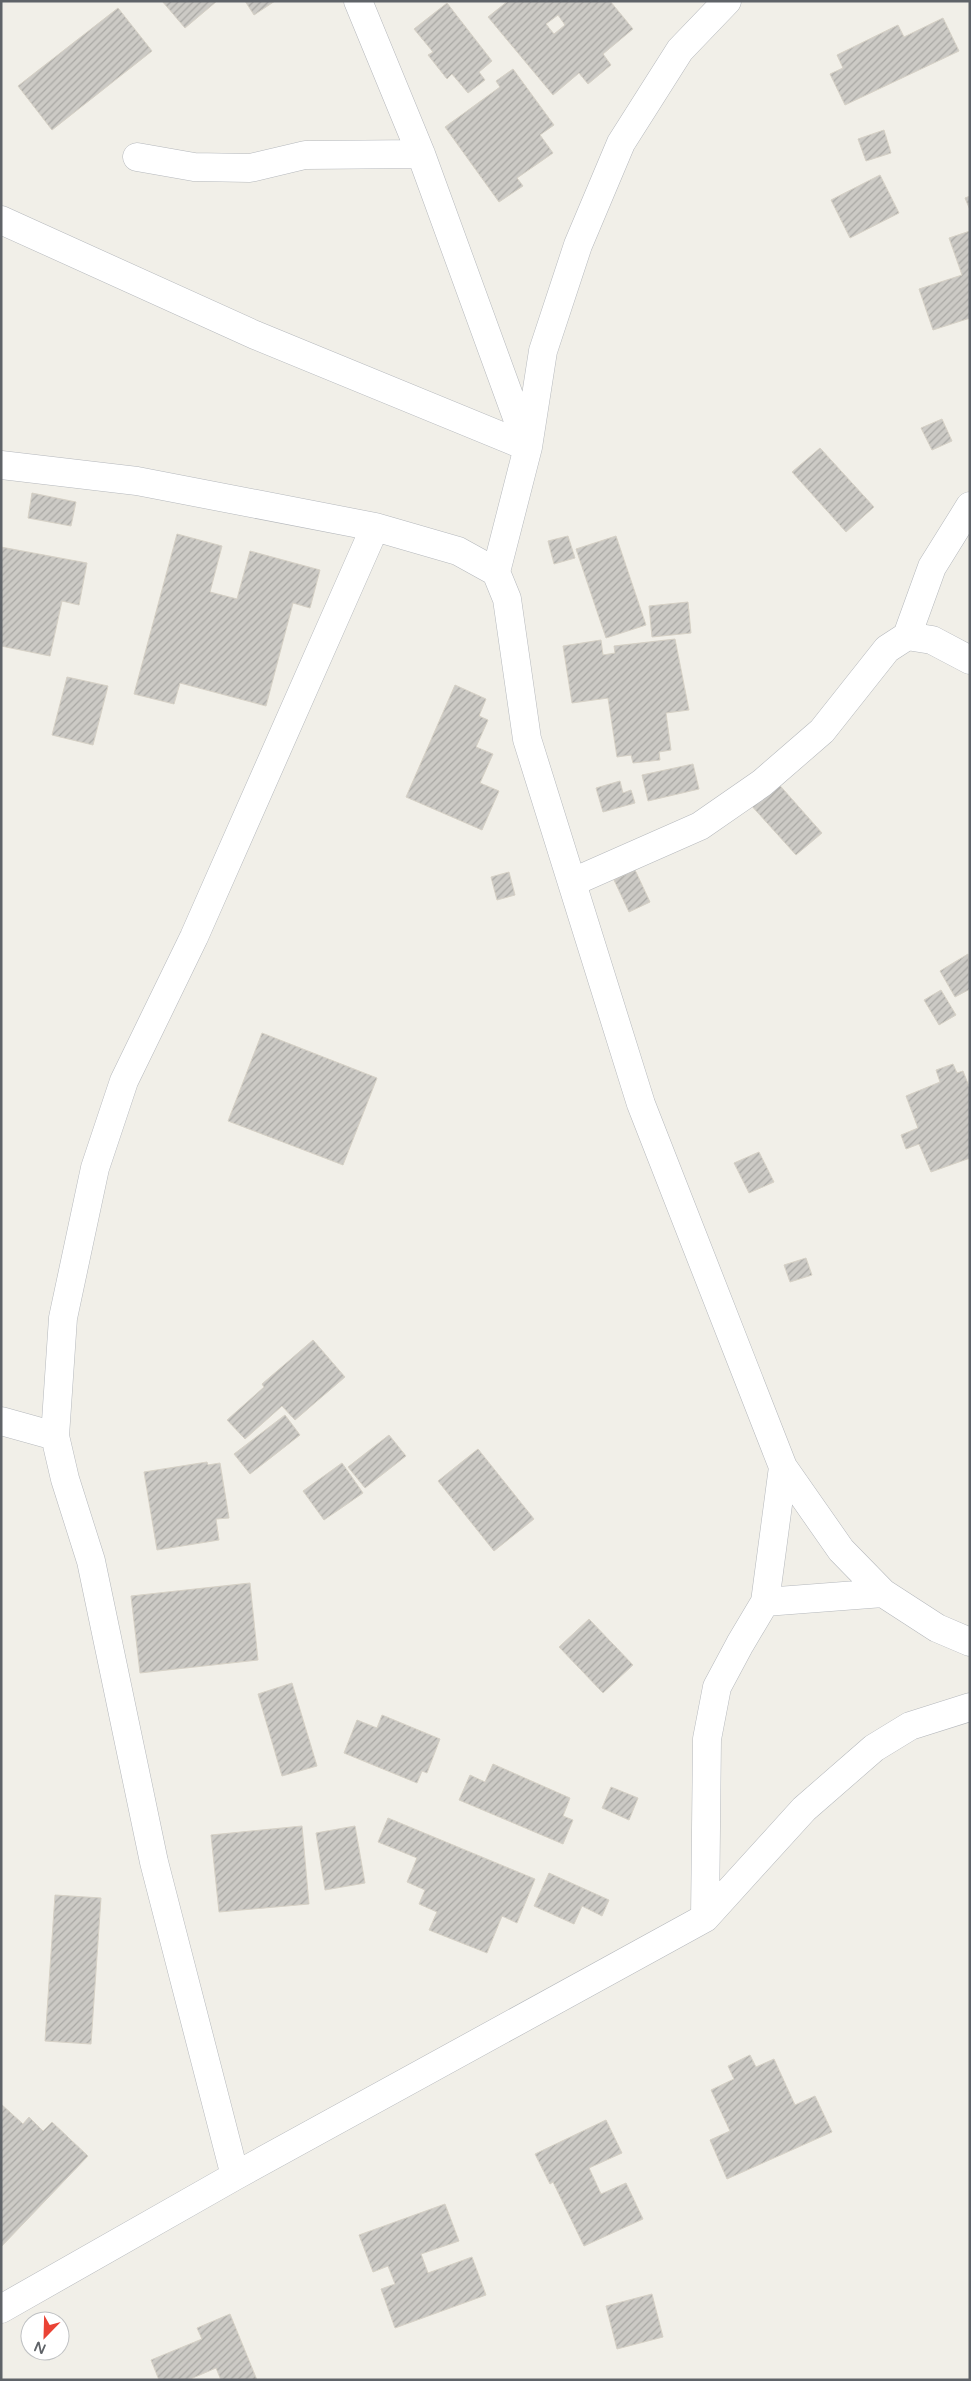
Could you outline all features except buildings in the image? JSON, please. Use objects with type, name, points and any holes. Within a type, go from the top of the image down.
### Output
[{"type":"street","points":[[358,1],[421,154],[528,447]]},
{"type":"street","points":[[726,2],[680,50],[621,143],[578,245],[543,351],[528,447],[496,572],[507,599],[527,739],[641,1104],[783,1467],[841,1550],[883,1593],[937,1628],[970,1642]]},
{"type":"street","points":[[137,157],[194,167],[250,168],[305,155],[421,154]]},
{"type":"street","points":[[1,220],[255,335],[528,447]]},
{"type":"street","points":[[1,465],[137,481],[375,527],[458,551],[496,572]]},
{"type":"street","points":[[573,882],[700,826],[762,783],[822,731],[887,649],[907,636],[932,567],[970,506]]},
{"type":"street","points":[[235,2176],[154,1862],[91,1561],[65,1479],[55,1436],[62,1318],[94,1168],[124,1081],[194,937],[375,527]]},
{"type":"street","points":[[907,636],[932,640],[970,660]]},
{"type":"street","points":[[1,1421],[55,1436]]},
{"type":"street","points":[[705,1918],[707,1739],[718,1687],[740,1644],[765,1602],[783,1467]]},
{"type":"street","points":[[765,1602],[883,1593]]},
{"type":"street","points":[[1,2309],[235,2176],[705,1918],[804,1809],[874,1748],[910,1726],[970,1707]]}]
